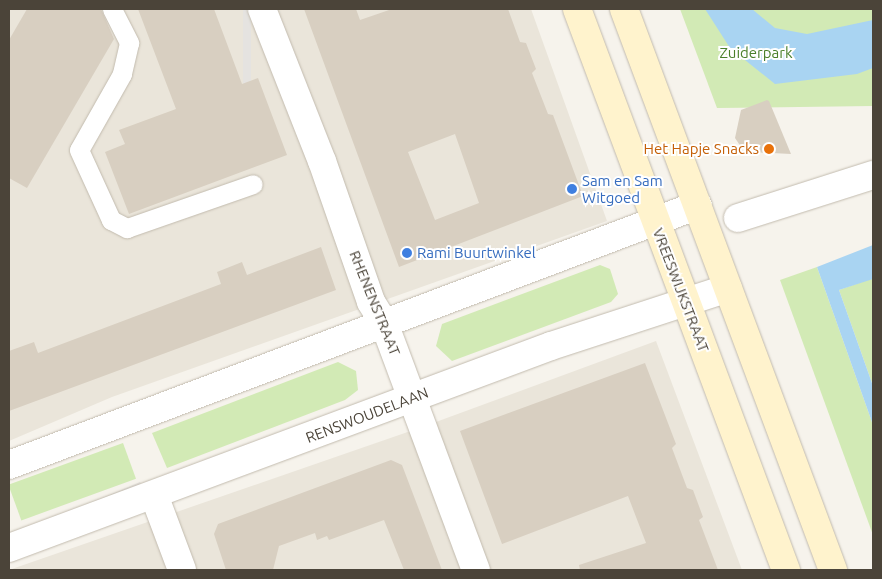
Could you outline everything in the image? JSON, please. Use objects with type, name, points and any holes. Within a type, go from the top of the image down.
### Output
[{"type":"main road","name":"VREESWIJKSTRAAT","points":[[577,9],[786,570]]},
{"type":"main road","points":[[624,9],[833,570]]},
{"type":"street","name":"RHENENSTRAAT","points":[[262,9],[322,161],[371,302],[384,323],[476,570]]},
{"type":"street","points":[[738,218],[873,175]]},
{"type":"street","points":[[9,465],[655,221],[702,216]]},
{"type":"street","name":"RENSWOUDELAAN","points":[[9,548],[551,346],[686,304],[728,288]]},
{"type":"street","points":[[154,495],[182,570]]},
{"type":"lane","points":[[112,9],[130,43],[122,74],[79,150],[111,220],[127,228],[253,184]]},
{"type":"lane","points":[[702,216],[738,218]]},
{"type":"shaded area","points":[[9,9],[531,9],[607,221],[112,397],[9,441]]},
{"type":"shaded area","points":[[243,9],[251,9],[251,165],[243,165]]},
{"type":"shaded area","points":[[656,341],[742,570],[9,570],[425,426]]},
{"type":"shaded area","points":[[140,482],[143,489],[14,544],[11,537]]},
{"type":"green space","name":"Zuiderpark","points":[[680,9],[873,9],[873,106],[717,108]]},
{"type":"green space","points":[[600,265],[610,269],[618,294],[611,302],[452,361],[436,346],[442,324]]},
{"type":"green space","points":[[817,267],[873,425],[873,535],[780,280]]},
{"type":"green space","points":[[873,278],[873,386],[839,290]]},
{"type":"green space","points":[[338,362],[356,371],[358,390],[345,400],[167,468],[152,433]]},
{"type":"green space","points":[[123,443],[136,479],[21,520],[9,484]]},
{"type":"water","points":[[705,9],[752,9],[775,28],[807,34],[873,20],[873,68],[857,74],[775,84],[730,48]]},
{"type":"water","points":[[873,245],[873,279],[839,290],[873,386],[873,425],[817,267]]},
{"type":"building","points":[[27,9],[101,9],[114,39],[27,188],[9,178],[9,40]]},
{"type":"building","points":[[138,9],[214,9],[242,84],[258,78],[287,155],[129,214],[105,152],[125,144],[119,130],[176,109]]},
{"type":"building","points":[[304,9],[356,9],[360,20],[392,9],[508,9],[520,42],[526,43],[536,69],[532,73],[548,114],[553,115],[583,196],[399,267]],"holes":[[[455,134],[479,203],[435,220],[408,152]]]},
{"type":"building","points":[[767,100],[791,154],[751,152],[741,147],[735,138],[741,110]]},
{"type":"building","points":[[321,247],[336,290],[9,411],[9,351],[34,342],[38,353],[221,284],[217,272],[242,262],[247,275]]},
{"type":"building","points":[[645,363],[676,444],[672,448],[687,488],[693,490],[703,517],[699,520],[718,570],[580,570],[579,565],[646,543],[628,496],[502,544],[460,431]]},
{"type":"building","points":[[391,460],[402,465],[442,570],[404,570],[384,520],[329,540],[327,536],[317,540],[315,533],[279,546],[273,570],[226,570],[214,534],[218,524]]},
{"type":"place","name":"Het Hapje Snacks","points":[[769,149]]},
{"type":"place","name":"Sam en Sam Witgoed","points":[[572,189]]},
{"type":"place","name":"Rami Buurtwinkel","points":[[407,253]]}]
